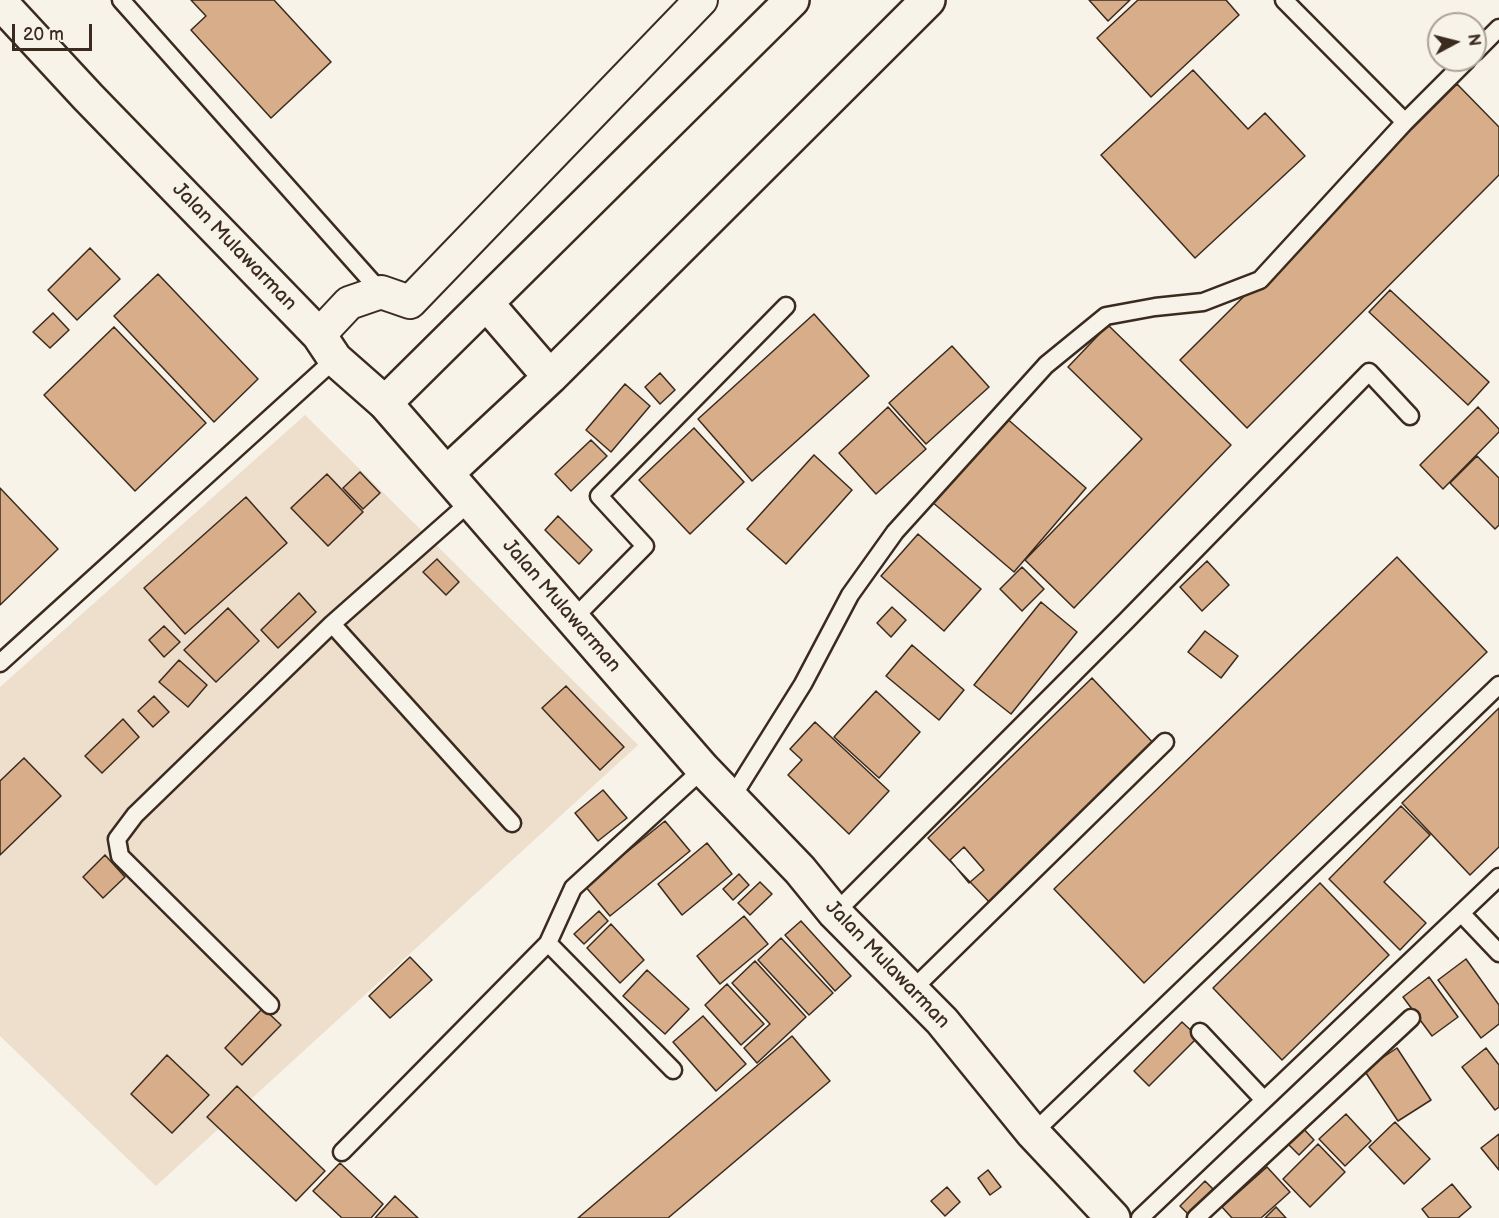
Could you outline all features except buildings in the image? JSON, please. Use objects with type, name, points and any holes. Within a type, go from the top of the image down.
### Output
[{"type":"main road","points":[[385,403],[792,0]]},
{"type":"main road","points":[[447,473],[550,377],[927,0]]},
{"type":"main road","name":"Jalan Mulawarman","points":[[0,2],[327,347],[385,403],[703,769],[800,870],[835,913],[942,1021],[1033,1132],[1113,1218]]},
{"type":"main road","points":[[487,304],[550,377]]},
{"type":"street","points":[[327,347],[349,303],[381,292],[410,302],[700,0]]},
{"type":"lane","points":[[121,0],[381,292]]},
{"type":"lane","points":[[1284,0],[1405,122]]},
{"type":"lane","points":[[1487,40],[1499,28]]},
{"type":"lane","points":[[731,799],[802,684],[850,595],[895,532],[1046,365],[1106,316],[1155,307],[1203,302],[1260,280],[1405,122],[1455,72]]},
{"type":"lane","points":[[573,619],[645,546],[598,496],[786,306]]},
{"type":"lane","points":[[0,663],[327,347]]},
{"type":"lane","points":[[835,913],[1126,621],[1369,372],[1410,416]]},
{"type":"lane","points":[[270,1005],[120,856],[117,839],[135,815],[332,624],[470,502]]},
{"type":"lane","points":[[332,624],[512,823]]},
{"type":"lane","points":[[1033,1132],[1499,685]]},
{"type":"lane","points":[[912,990],[1165,742]]},
{"type":"lane","points":[[342,1152],[548,943],[573,888],[703,769]]},
{"type":"lane","points":[[1140,1218],[1499,876]]},
{"type":"lane","points":[[1461,913],[1499,953]]},
{"type":"lane","points":[[548,943],[673,1070]]},
{"type":"lane","points":[[1196,1218],[1411,1018]]},
{"type":"lane","points":[[1200,1032],[1264,1100]]},
{"type":"shaded area","points":[[305,415],[638,745],[156,1186],[0,1036],[0,687]]}]
